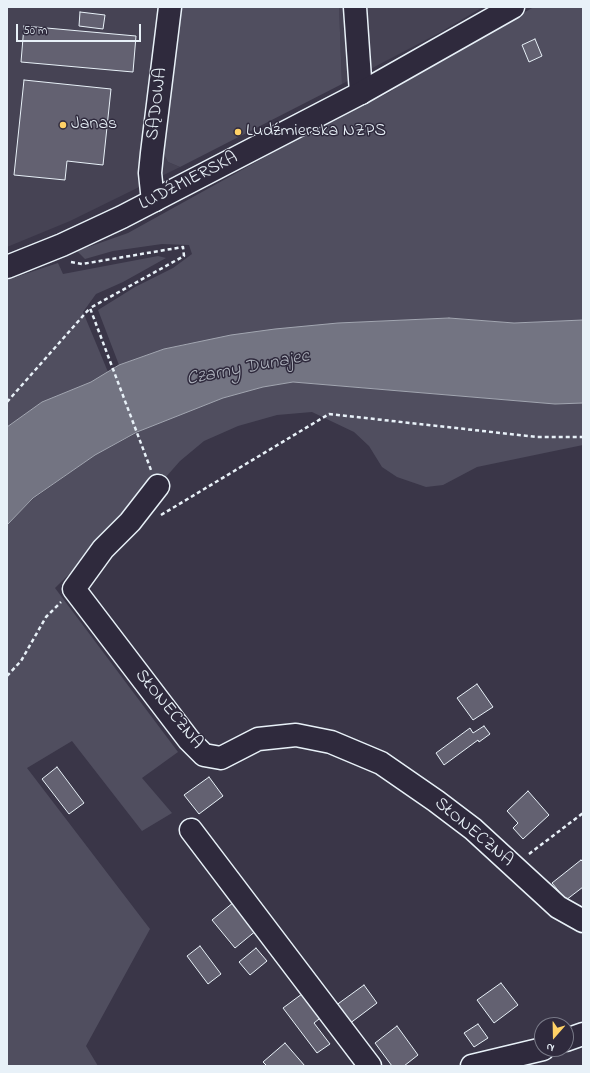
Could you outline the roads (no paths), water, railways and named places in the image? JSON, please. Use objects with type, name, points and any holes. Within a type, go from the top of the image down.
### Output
[{"type":"street","name":"SĄDOWA","points":[[155,200],[152,192],[150,173],[170,7]]},
{"type":"street","points":[[355,7],[361,93]]},
{"type":"street","name":"LUDŹMIERSKA","points":[[7,266],[62,245],[155,200],[361,93],[513,7]]},
{"type":"street","name":"SŁONECZNA","points":[[155,479],[130,522],[103,549],[74,589],[189,740],[204,755],[221,758],[258,739],[296,735],[331,742],[381,763],[436,801],[472,829],[558,907],[583,921]]},
{"type":"street","points":[[191,830],[370,1066]]},
{"type":"street","points":[[472,1066],[534,1051]]},
{"type":"water","name":"Czarny Dunajec","points":[[449,318],[514,323],[583,320],[583,403],[555,404],[293,382],[263,387],[223,398],[137,432],[95,455],[33,498],[7,525],[7,427],[42,402],[91,382],[119,365],[164,349],[231,335],[338,323]]},
{"type":"place","name":"Janas","points":[[63,125]]},
{"type":"place","name":"Ludźmierska NZPS","points":[[238,132]]}]
